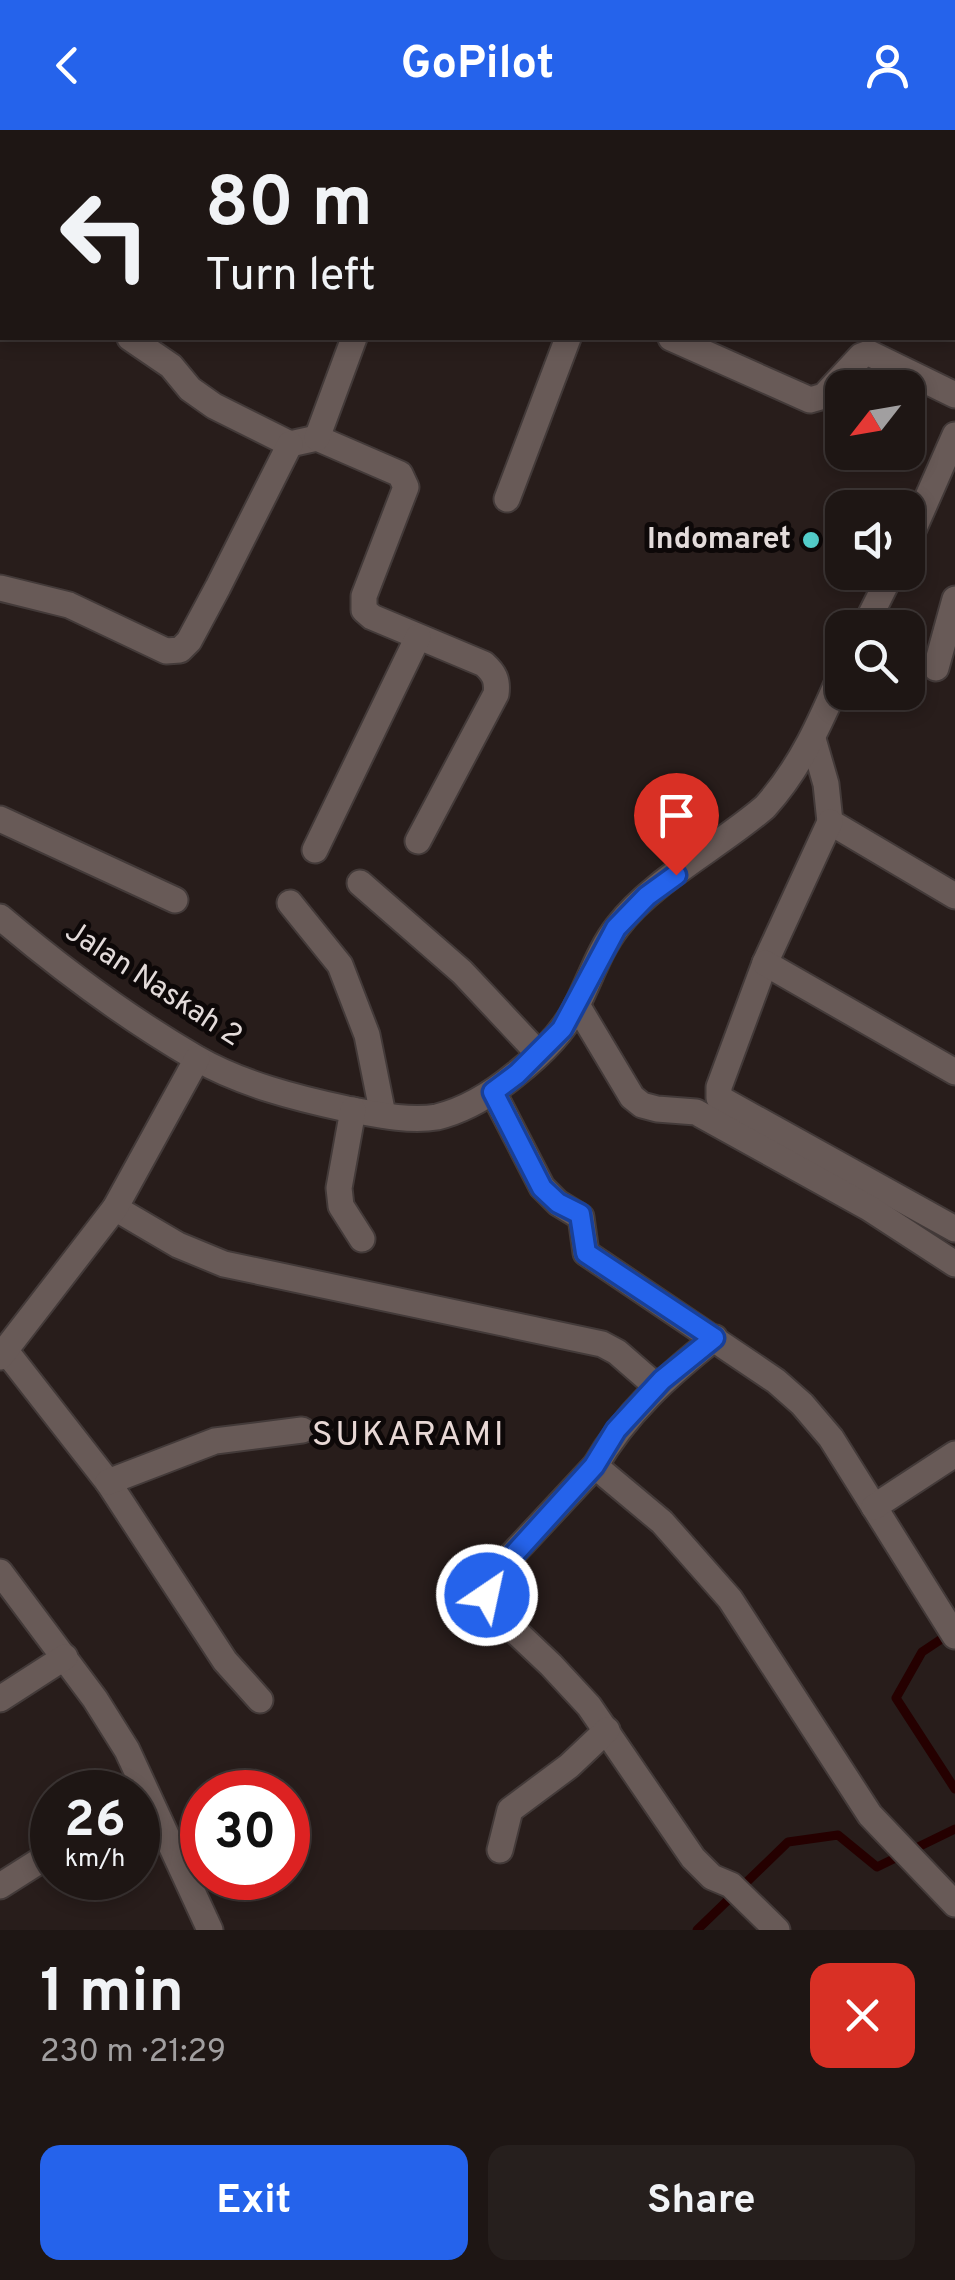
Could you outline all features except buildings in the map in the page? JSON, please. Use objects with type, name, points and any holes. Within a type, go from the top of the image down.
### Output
[{"type":"street","points":[[317,438],[353,340]]},
{"type":"street","points":[[506,499],[567,340]]},
{"type":"street","points":[[675,340],[810,400],[824,396],[861,356],[869,354],[955,396]]},
{"type":"street","points":[[144,341],[190,389],[214,406],[290,444],[317,438],[406,480],[363,604],[372,617],[484,664],[492,670],[498,686],[418,841]]},
{"type":"street","points":[[925,503],[955,434]]},
{"type":"street","points":[[0,588],[69,605],[166,651],[180,650],[189,641],[218,587],[290,444]]},
{"type":"street","points":[[936,668],[955,599]]},
{"type":"street","points":[[315,850],[418,638]]},
{"type":"street","name":"Jalan Naskah 2","points":[[0,917],[50,960],[197,1059],[242,1079],[353,1110],[432,1118],[469,1106],[493,1092],[539,1054],[562,1029],[606,943],[630,911],[765,808],[814,739],[826,710]]},
{"type":"street","points":[[814,739],[826,784],[830,822],[765,963],[719,1087],[719,1098],[955,1229]]},
{"type":"street","points":[[0,818],[175,900]]},
{"type":"street","points":[[830,822],[955,896]]},
{"type":"street","points":[[360,883],[462,972],[539,1054]]},
{"type":"street","points":[[290,904],[340,965],[366,1035],[383,1115]]},
{"type":"street","points":[[765,963],[955,1072]]},
{"type":"street","points":[[577,1005],[632,1097],[642,1105],[696,1112],[868,1208],[955,1264]]},
{"type":"street","points":[[197,1059],[115,1208],[3,1354],[108,1482],[224,1661],[260,1700]]},
{"type":"street","points":[[493,1092],[542,1188],[558,1203],[580,1214],[586,1253],[776,1381],[802,1404],[831,1438],[950,1627]]},
{"type":"street","points":[[353,1110],[339,1188],[341,1206],[362,1239]]},
{"type":"street","points":[[115,1208],[178,1245],[224,1264],[602,1344],[656,1386]]},
{"type":"street","points":[[714,1338],[656,1386],[616,1430],[594,1466],[496,1572],[487,1584],[487,1595],[495,1612],[551,1664],[607,1730],[693,1858],[738,1892],[777,1930]]},
{"type":"street","points":[[108,1482],[215,1441],[302,1430]]},
{"type":"street","points":[[874,1507],[955,1454]]},
{"type":"street","points":[[594,1466],[662,1522],[730,1600],[870,1814],[955,1904]]},
{"type":"street","points":[[0,1572],[65,1658],[126,1750],[133,1770]]},
{"type":"street","points":[[0,1700],[65,1658]]},
{"type":"street","points":[[500,1850],[510,1810],[569,1766],[607,1730]]},
{"type":"street","points":[[160,1831],[210,1930]]},
{"type":"street","points":[[0,1886],[30,1867]]},
{"type":"waterway","points":[[949,1634],[922,1652],[896,1698],[955,1789]]},
{"type":"waterway","points":[[697,1930],[788,1842],[838,1835],[877,1867],[955,1829]]},
{"type":"place","name":"Indomaret","points":[[811,540]]},
{"type":"district","name":"SUKARAMI","points":[[409,1436]]},
{"type":"route","points":[[487,1595],[487,1584],[496,1572],[594,1466],[616,1430],[662,1380],[714,1338],[586,1253],[580,1214],[558,1203],[542,1188],[493,1092],[562,1029],[616,928],[630,911],[676,875]]}]
